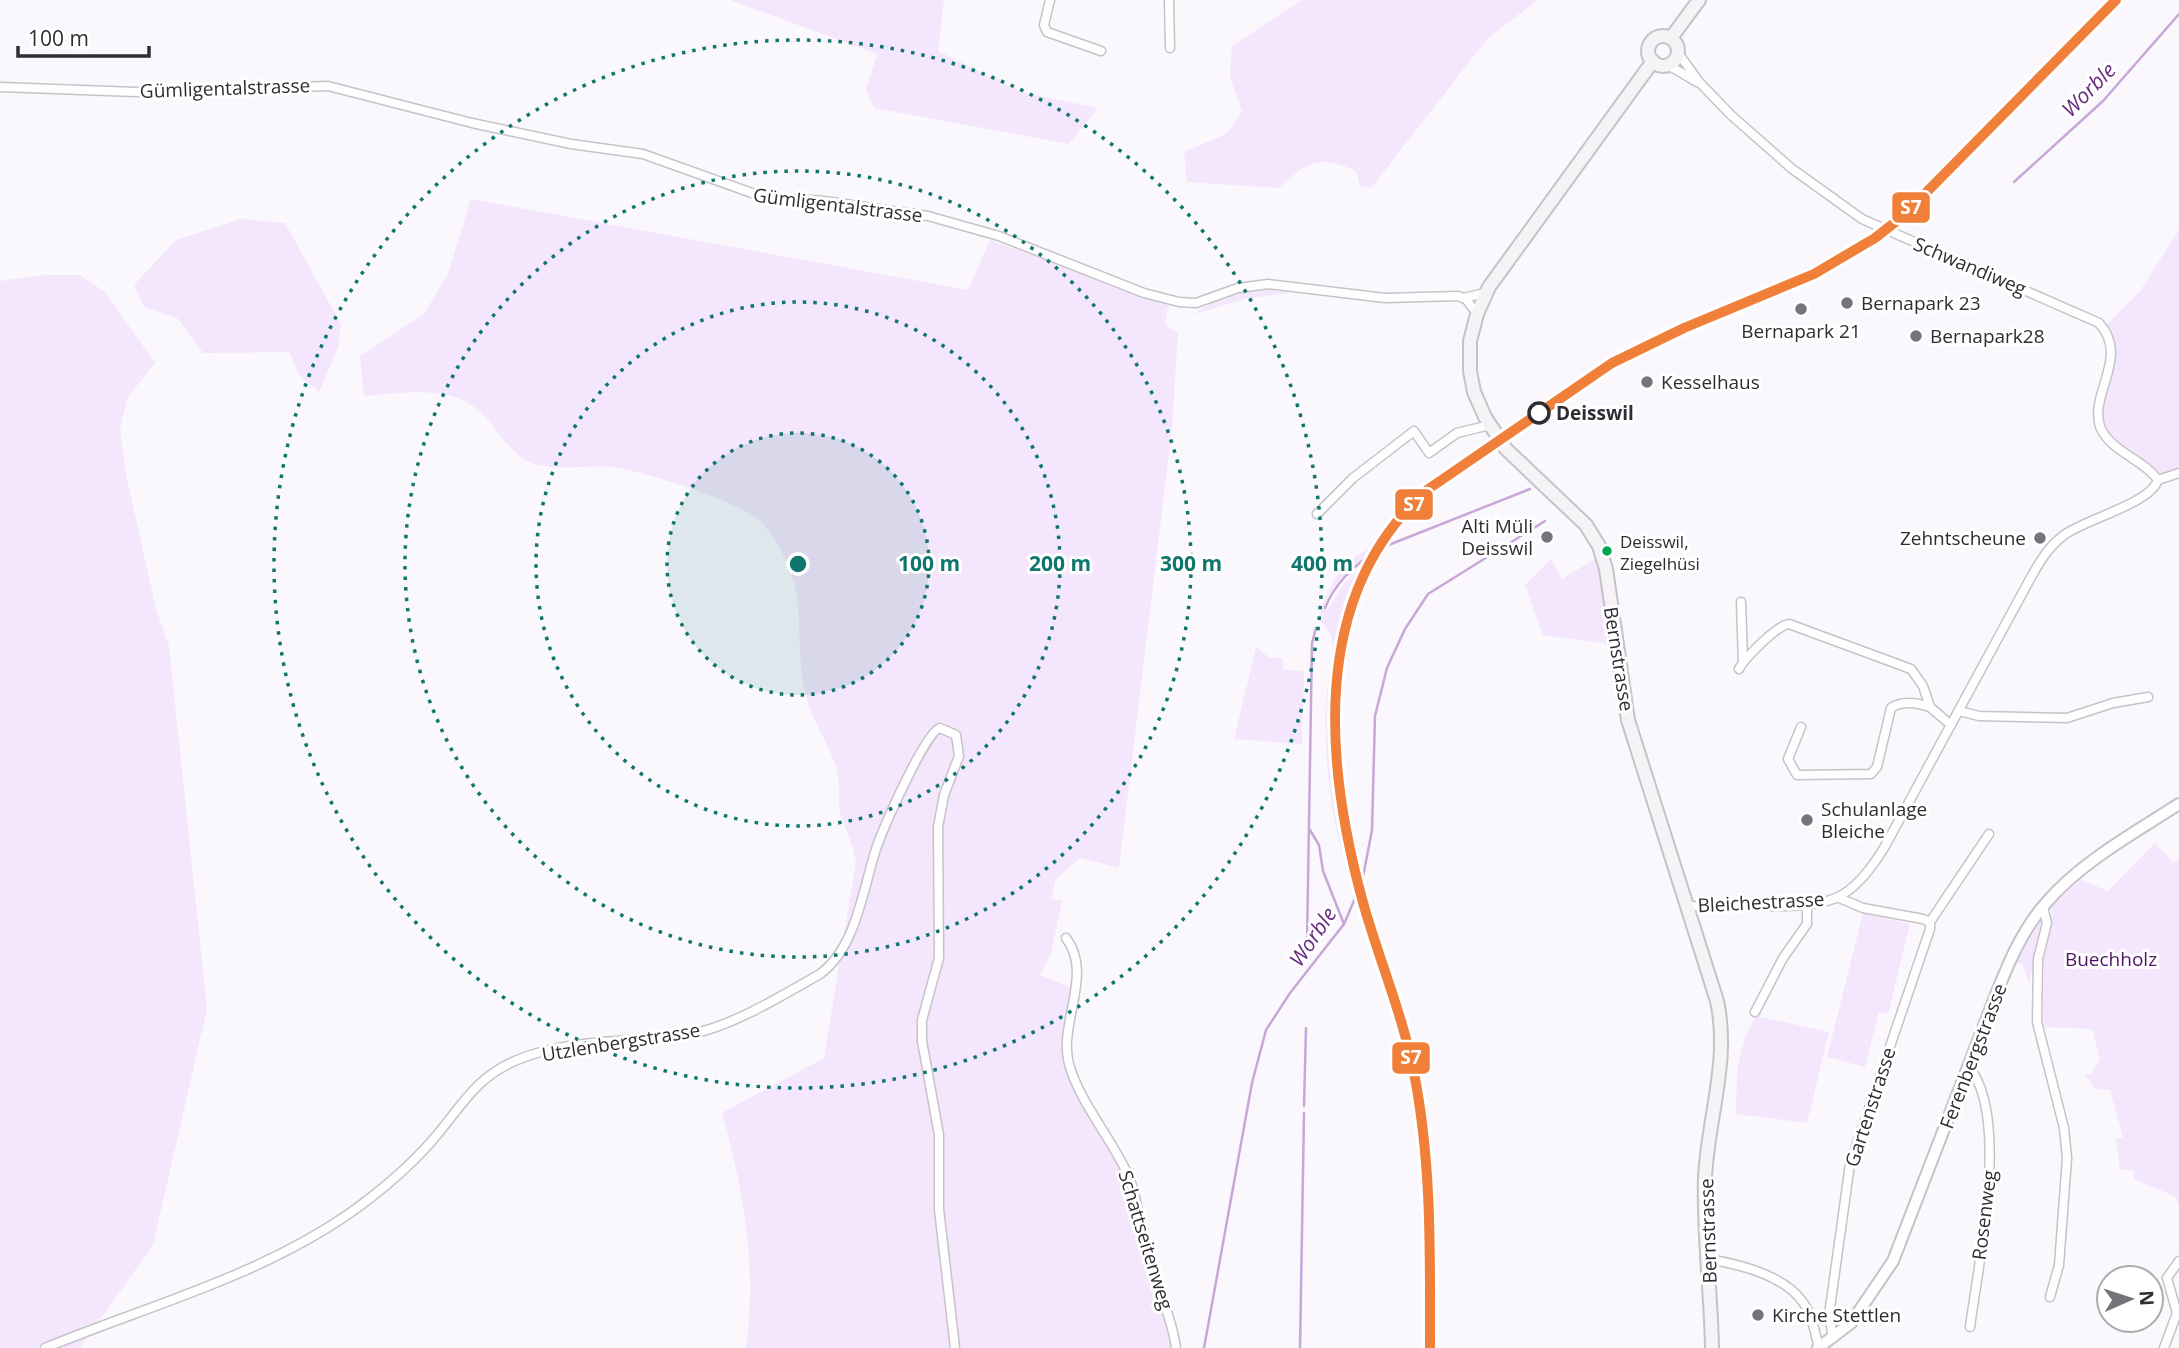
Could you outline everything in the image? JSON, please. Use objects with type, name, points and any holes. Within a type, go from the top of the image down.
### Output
[{"type":"main road","name":"Bernstrasse","points":[[1699,0],[1671,38],[1658,37],[1651,43],[1649,50],[1653,61],[1485,293],[1476,314],[1470,341],[1470,371],[1474,392],[1489,425],[1515,459],[1587,525],[1600,546],[1606,569],[1628,720],[1717,1001],[1721,1040],[1707,1148],[1712,1348]]},
{"type":"main road","points":[[1653,61],[1668,65],[1678,53],[1671,38]]},
{"type":"street","points":[[1050,0],[1044,25],[1047,32],[1101,51]]},
{"type":"street","points":[[1169,0],[1170,48]]},
{"type":"street","name":"Schwandiweg","points":[[1678,53],[1700,83],[1791,168],[1862,219],[2099,323],[2109,338],[2111,353],[2100,409],[2101,427],[2110,440],[2158,480]]},
{"type":"street","name":"Schwandiweg","points":[[1668,65],[1700,83]]},
{"type":"street","name":"Gümligentalstrasse","points":[[0,87],[136,92],[328,86],[472,123],[571,144],[643,154],[763,197],[824,201],[928,216],[999,236],[1144,293],[1179,302],[1196,303],[1238,288],[1268,284],[1385,298],[1464,298],[1485,293]]},
{"type":"street","points":[[1464,298],[1476,314]]},
{"type":"street","points":[[1317,514],[1353,478],[1414,431],[1429,453],[1457,433],[1489,425]]},
{"type":"street","points":[[2158,480],[2179,473]]},
{"type":"street","name":"Bleichestrasse","points":[[1686,907],[1716,903],[1807,904],[1836,897],[1862,877],[1878,858],[2049,548],[2073,529],[2134,501],[2155,487],[2158,480]]},
{"type":"street","points":[[1741,602],[1741,665],[1778,627],[1789,624],[1911,669],[1923,686],[1930,707]]},
{"type":"street","points":[[1959,711],[1979,716],[2067,718],[2113,702],[2148,697]]},
{"type":"street","points":[[1801,727],[1788,760],[1797,775],[1871,774],[1877,767],[1891,708],[1897,704],[1912,703],[1930,707],[1951,725]]},
{"type":"street","name":"Utzlenbergstrasse","points":[[45,1348],[233,1276],[308,1241],[370,1197],[417,1156],[481,1081],[517,1060],[569,1047],[700,1032],[820,974],[832,963],[842,947],[879,841],[921,749],[933,731],[940,728],[956,735],[960,750],[939,817],[939,958],[925,1003],[922,1041],[939,1135],[939,1209],[955,1348]]},
{"type":"street","name":"Ferenbergstrasse","points":[[1818,1348],[1833,1338],[1859,1313],[1893,1261],[2010,959],[2043,907],[2082,871],[2179,804]]},
{"type":"street","name":"Gartenstrasse","points":[[1833,1338],[1829,1315],[1850,1164],[1930,929],[1930,922],[1989,834]]},
{"type":"street","points":[[1836,897],[1863,908],[1930,922]]},
{"type":"street","points":[[1755,1012],[1783,958],[1807,925],[1807,904]]},
{"type":"street","points":[[2043,907],[2047,923],[2038,960],[2038,1022],[2064,1128],[2067,1158],[2059,1265],[2050,1297]]},
{"type":"street","name":"Schattseitenweg","points":[[1066,938],[1074,953],[1076,978],[1067,1036],[1069,1062],[1081,1092],[1131,1181],[1144,1247],[1169,1313],[1176,1348]]},
{"type":"street","name":"Rosenweg","points":[[1968,1066],[1982,1087],[1992,1174],[1970,1327]]},
{"type":"street","points":[[1708,1259],[1759,1271],[1797,1295],[1807,1308],[1818,1348]]},
{"type":"street","points":[[2164,1348],[2177,1313],[2167,1278],[2179,1261]]},
{"type":"green space","points":[[730,0],[944,0],[938,51],[1021,92],[1098,108],[1069,144],[874,108],[866,90],[877,54]]},
{"type":"green space","points":[[1302,0],[1538,0],[1488,38],[1371,188],[1360,186],[1356,171],[1322,162],[1306,167],[1279,188],[1187,182],[1184,152],[1226,134],[1242,112],[1230,77],[1232,46]]},
{"type":"green space","points":[[471,199],[968,290],[990,240],[1169,305],[1165,324],[1178,333],[1172,428],[1119,868],[1080,858],[1056,879],[1051,899],[1062,901],[1051,953],[1040,975],[1075,989],[1069,1062],[1127,1171],[1141,1232],[1176,1348],[746,1348],[750,1288],[746,1229],[737,1171],[722,1113],[824,1058],[856,862],[840,812],[837,770],[805,692],[793,577],[775,540],[757,518],[729,503],[626,469],[534,464],[517,454],[477,409],[452,396],[422,392],[364,396],[360,356],[424,314],[448,274]]},
{"type":"green space","points":[[241,219],[285,223],[341,324],[338,348],[319,392],[300,376],[289,352],[203,353],[177,318],[144,307],[134,285],[176,240]]},
{"type":"green space","points":[[2179,230],[2179,473],[2158,480],[2110,440],[2100,423],[2110,361],[2103,328],[2140,291]]},
{"type":"green space","points":[[44,275],[80,275],[105,292],[155,363],[128,397],[120,429],[126,474],[156,609],[169,646],[207,1009],[153,1245],[80,1348],[0,1348],[0,281]]},
{"type":"green space","points":[[1267,289],[1290,293],[1248,298],[1195,314],[1220,299]]},
{"type":"green space","points":[[1371,548],[1361,561],[1339,580],[1327,597],[1324,608],[1327,610],[1345,582],[1363,565],[1347,604],[1337,644],[1329,727],[1336,811],[1356,892],[1340,846],[1331,798],[1326,750],[1326,701],[1332,644],[1329,631],[1318,620],[1326,598],[1336,577],[1351,560]]},
{"type":"green space","points":[[1598,557],[1608,644],[1543,635],[1525,585],[1551,559],[1562,579]]},
{"type":"green space","points":[[1256,647],[1270,658],[1283,658],[1283,670],[1304,671],[1302,744],[1234,739]]},
{"type":"green space","name":"Buechholz","points":[[2155,843],[2173,862],[2179,860],[2179,1208],[2176,1197],[2134,1179],[2134,1170],[2120,1170],[2116,1139],[2123,1138],[2110,1090],[2095,1089],[2084,1074],[2091,1074],[2100,1059],[2092,1029],[2044,1027],[2043,1017],[2044,945],[2052,924],[2051,906],[2081,880],[2108,891]]},
{"type":"green space","points":[[1863,913],[1910,924],[1888,1014],[1879,1012],[1865,1067],[1827,1057]]},
{"type":"green space","points":[[2043,916],[2029,983],[2023,965],[2016,962]]},
{"type":"green space","points":[[1756,1016],[1829,1032],[1807,1123],[1736,1114],[1737,1071],[1745,1036]]},
{"type":"waterway","name":"Worble","points":[[2014,182],[2103,101],[2179,14]]},
{"type":"waterway","points":[[1325,608],[1348,574],[1381,548],[1530,489]]},
{"type":"waterway","name":"Worble","points":[[1204,1348],[1252,1083],[1266,1030],[1290,993],[1344,924],[1362,882],[1372,830],[1375,716],[1387,668],[1405,629],[1428,594],[1545,521]]},
{"type":"waterway","points":[[1307,943],[1312,643],[1316,628]]},
{"type":"waterway","points":[[1310,830],[1319,845],[1323,871],[1344,924]]},
{"type":"waterway","points":[[1304,1106],[1306,1028]]},
{"type":"waterway","points":[[1300,1348],[1304,1113]]},
{"type":"transit line","name":"S7","points":[[1430,1348],[1429,1210],[1420,1107],[1404,1031],[1364,906],[1351,852],[1335,741],[1336,685],[1344,631],[1361,580],[1389,533],[1427,490],[1612,363],[1684,328],[1814,274],[1875,238],[1903,216],[2116,0]]},
{"type":"place","name":"Bernapark 23","points":[[1847,303]]},
{"type":"place","name":"Bernapark 21","points":[[1801,309]]},
{"type":"place","name":"Bernapark28","points":[[1916,336]]},
{"type":"place","name":"Kesselhaus","points":[[1647,382]]},
{"type":"place","name":"Deisswil","points":[[1539,413]]},
{"type":"place","name":"Alti Müli Deisswil","points":[[1547,537]]},
{"type":"place","name":"Zehntscheune","points":[[2040,538]]},
{"type":"place","name":"Deisswil, Ziegelhüsi","points":[[1607,551]]},
{"type":"place","name":"Schulanlage Bleiche","points":[[1807,820]]},
{"type":"place","name":"Kirche Stettlen","points":[[1758,1315]]}]
